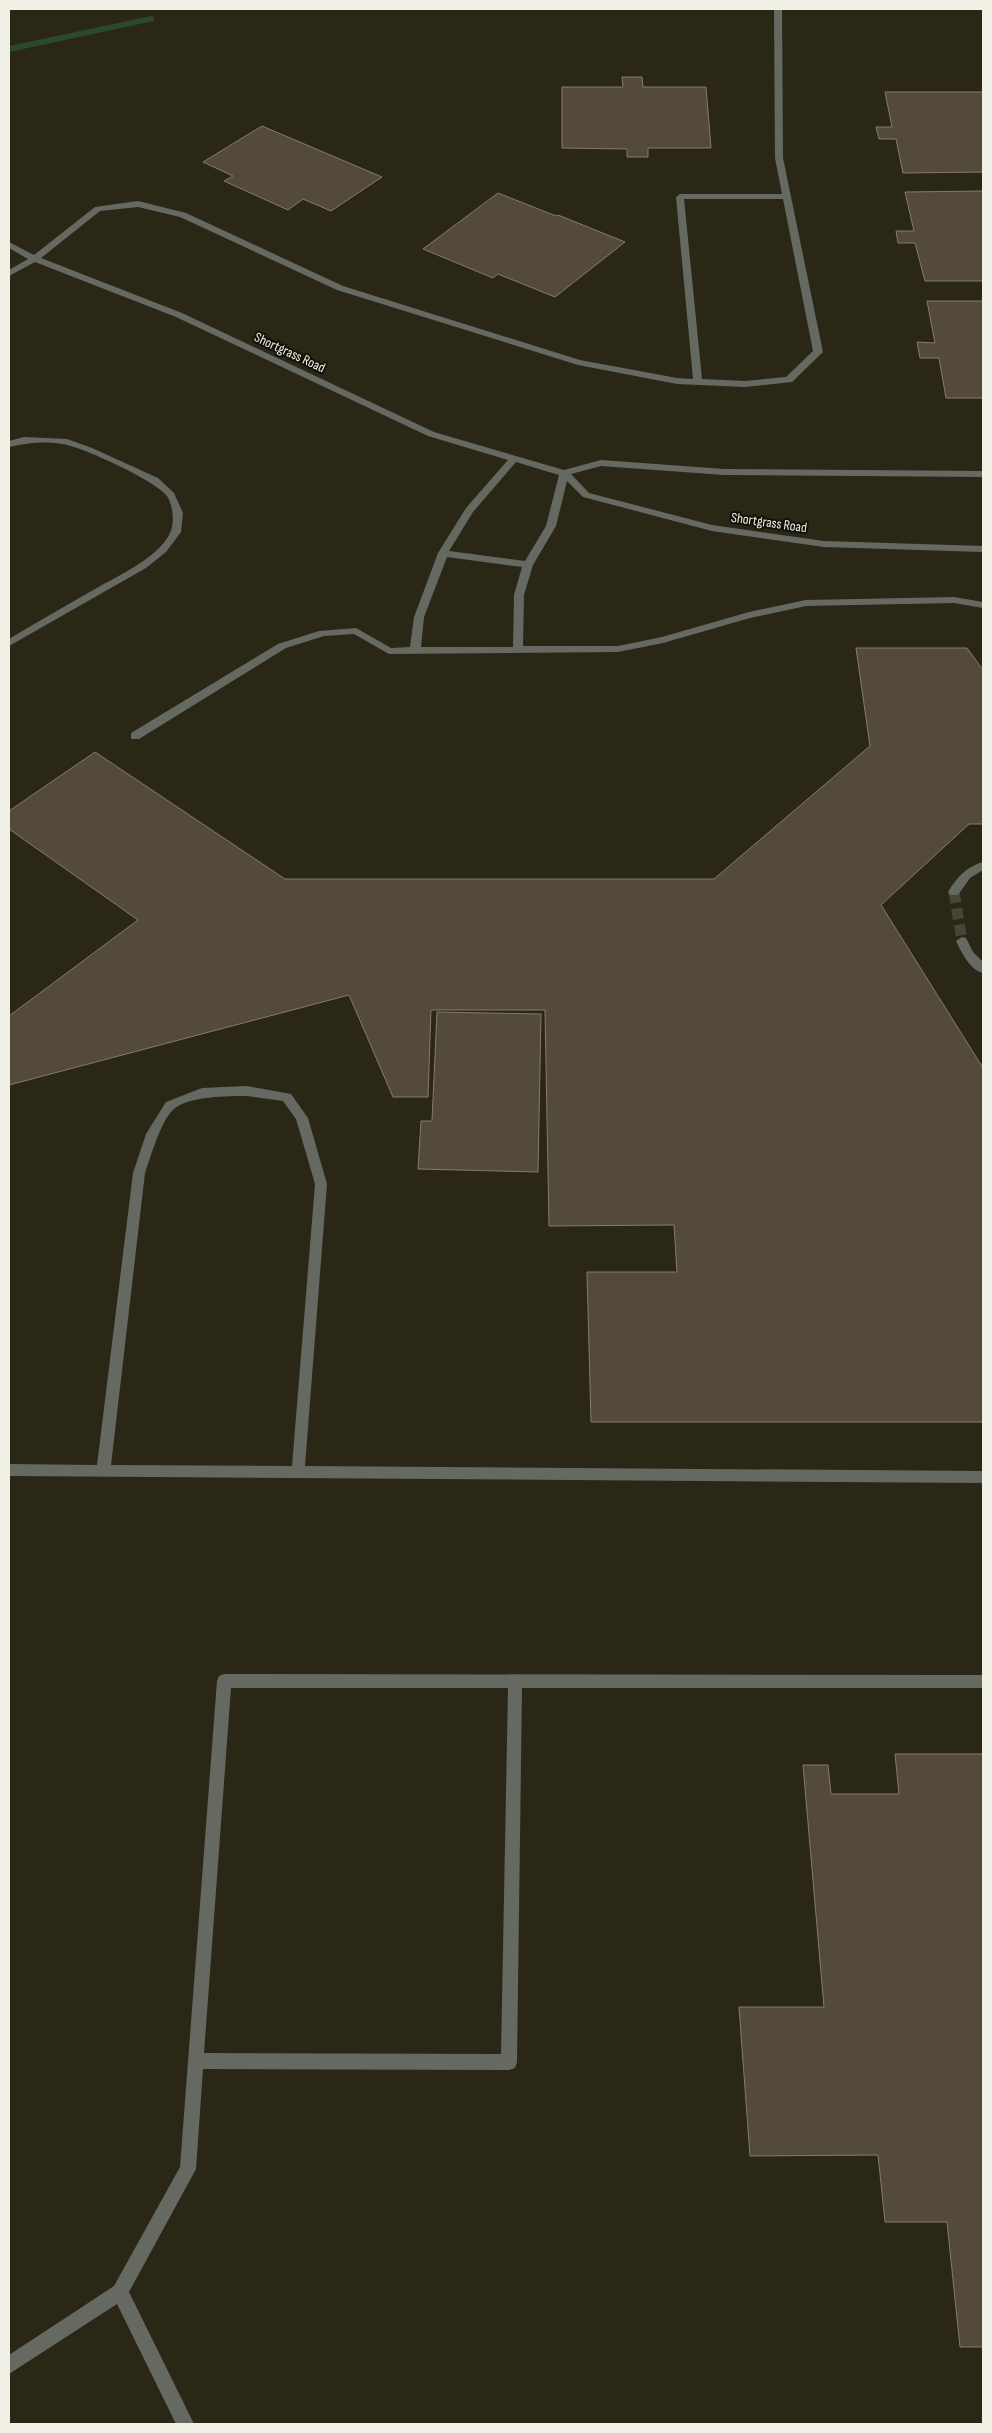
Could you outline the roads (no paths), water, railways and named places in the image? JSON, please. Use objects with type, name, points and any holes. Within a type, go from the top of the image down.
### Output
[{"type":"street","points":[[9,273],[36,259],[98,208],[138,204],[183,216],[340,288],[578,362],[677,381],[745,384],[789,380],[818,352],[779,158],[778,9]]},
{"type":"street","points":[[698,382],[680,197],[787,196]]},
{"type":"street","name":"Shortgrass Road","points":[[9,245],[36,259],[180,315],[431,434],[564,473],[586,495],[712,528],[824,544],[983,549]]},
{"type":"street","points":[[9,444],[24,440],[64,441],[89,450],[155,480],[171,495],[178,513],[176,532],[163,550],[142,566],[9,643]]},
{"type":"street","points":[[415,651],[419,616],[443,553],[469,510],[514,458]]},
{"type":"street","points":[[518,650],[519,595],[528,565],[552,526],[564,473],[601,464],[724,472],[983,474]]},
{"type":"street","points":[[443,553],[528,565]]},
{"type":"street","points":[[134,736],[282,646],[323,633],[356,631],[388,652],[618,649],[663,640],[749,615],[806,603],[954,600],[983,605]]},
{"type":"street","points":[[954,892],[960,882],[973,869],[983,866]]},
{"type":"street","points":[[962,941],[969,955],[983,969]]},
{"type":"street","points":[[103,1472],[139,1173],[152,1134],[170,1104],[202,1093],[248,1091],[287,1097],[302,1118],[321,1184],[298,1473]]},
{"type":"street","points":[[9,1470],[983,1477]]},
{"type":"street","points":[[9,2365],[120,2292],[188,2169],[224,1681],[983,1682]]},
{"type":"street","points":[[195,2061],[509,2062],[515,1681]]},
{"type":"street","points":[[120,2292],[185,2424]]},
{"type":"waterway","points":[[9,49],[151,19]]},
{"type":"tunnel","points":[[954,892],[962,941]]}]
